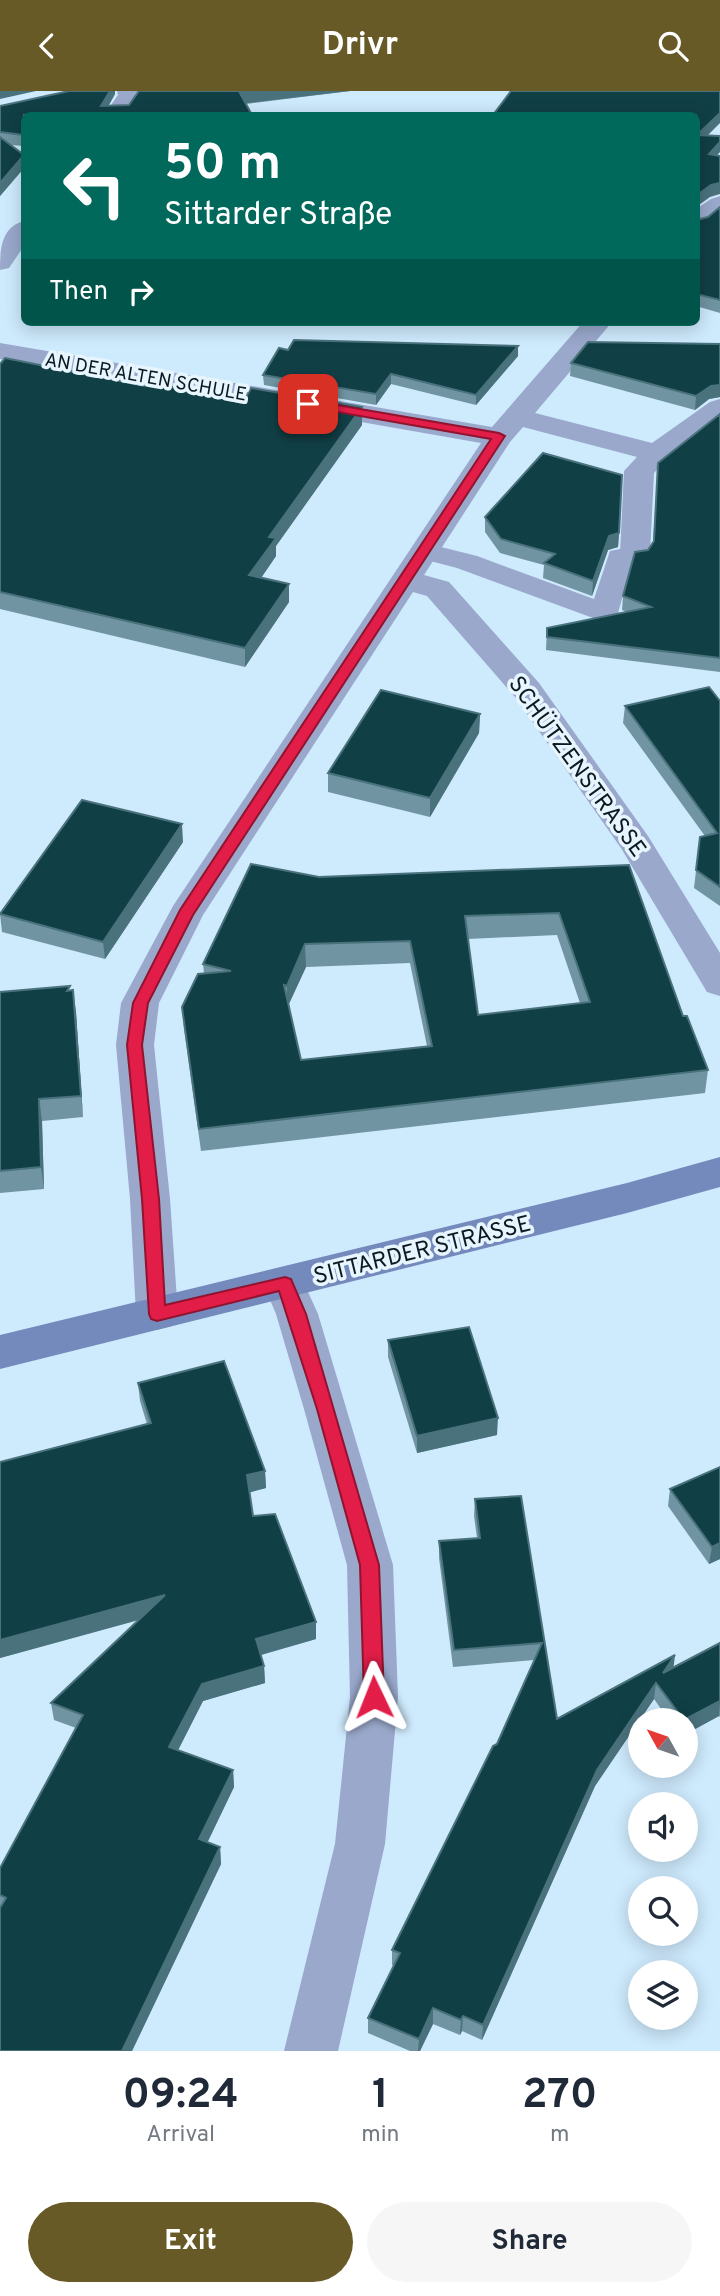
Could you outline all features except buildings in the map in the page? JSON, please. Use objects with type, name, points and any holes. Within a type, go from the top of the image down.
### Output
[{"type":"main road","name":"SITTARDER STRASSE","points":[[0,1352],[627,1198],[720,1172]]},
{"type":"street","points":[[118,112],[130,95],[129,91]]},
{"type":"street","points":[[700,219],[720,204]]},
{"type":"street","points":[[0,262],[21,233]]},
{"type":"street","points":[[157,1314],[150,1199],[135,1045],[140,1003],[186,914],[507,426],[594,326]]},
{"type":"street","name":"AN DER ALTEN SCHULE","points":[[0,351],[507,426],[657,453]]},
{"type":"street","points":[[635,554],[639,471],[657,453],[720,408]]},
{"type":"street","name":"SCHÜTZENSTRASSE","points":[[416,566],[527,690],[636,844],[720,983]]},
{"type":"street","points":[[285,1283],[323,1398],[370,1565],[374,1697],[360,1844],[311,2051]]},
{"type":"lane","points":[[416,566],[467,562],[604,613],[620,557],[635,554]]},
{"type":"route","points":[[308,404],[499,436],[186,914],[140,1003],[135,1045],[150,1199],[157,1314],[285,1283],[326,1409],[370,1565],[374,1697]]}]
